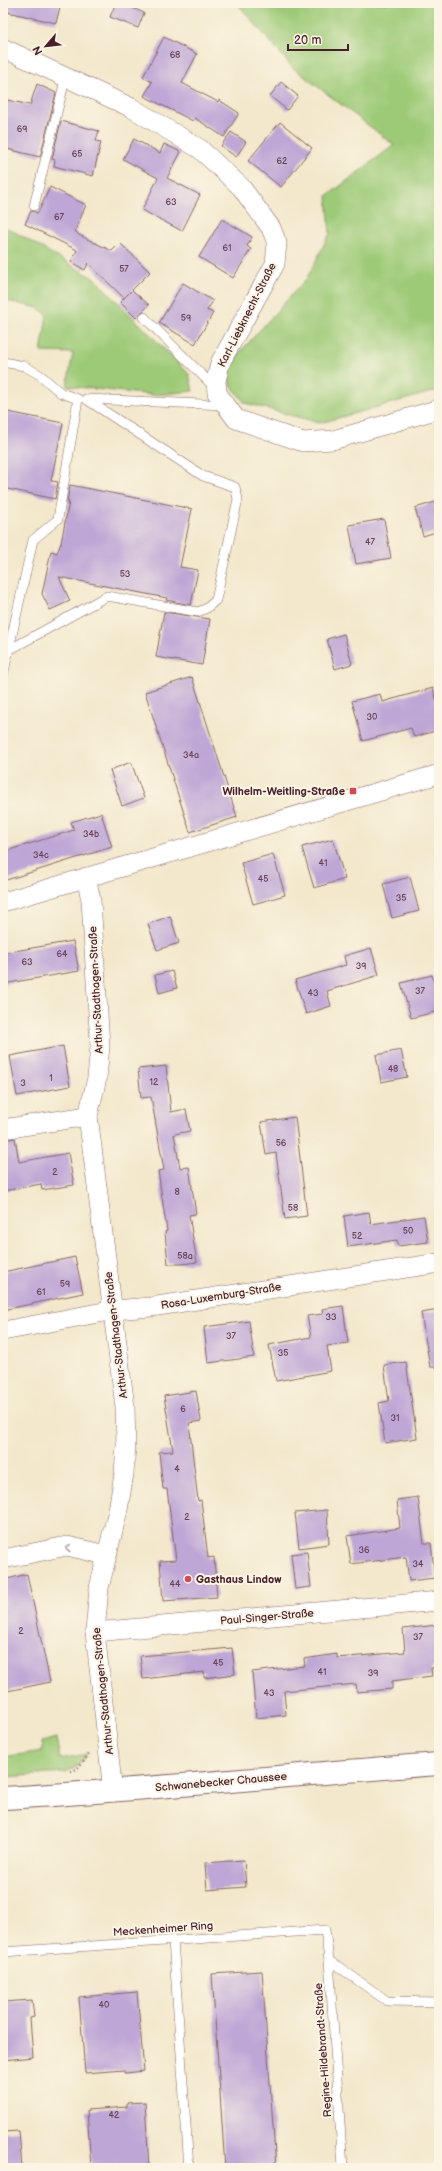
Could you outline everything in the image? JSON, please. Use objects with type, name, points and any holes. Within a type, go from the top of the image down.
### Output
[{"type":"main road","name":"Schwanebecker Chaussee","points":[[3,1798],[113,1792],[322,1772],[439,1764]]},
{"type":"street","name":"Karl-Liebknecht-Straße","points":[[3,48],[132,108],[200,149],[241,187],[271,228],[277,243],[275,264],[220,363],[216,381],[221,398]]},
{"type":"street","points":[[221,398],[236,419],[303,442],[334,440],[439,409]]},
{"type":"street","points":[[3,902],[439,774]]},
{"type":"street","name":"Arthur-Stadthagen-Straße","points":[[86,877],[91,900],[100,1046],[97,1078],[88,1116],[114,1310],[125,1407],[126,1445],[118,1510],[99,1588],[95,1632],[113,1792]]},
{"type":"street","points":[[3,1129],[88,1116]]},
{"type":"street","name":"Rosa-Luxemburg-Straße","points":[[3,1331],[114,1310],[151,1307],[439,1263]]},
{"type":"street","points":[[3,1560],[67,1546],[106,1555]]},
{"type":"street","name":"Paul-Singer-Straße","points":[[95,1632],[439,1602]]},
{"type":"lane","points":[[34,206],[66,76]]},
{"type":"lane","points":[[144,317],[221,398]]},
{"type":"lane","points":[[3,362],[24,366],[40,375],[61,393],[82,399],[221,398]]},
{"type":"lane","points":[[3,676],[33,540],[58,519],[82,399]]},
{"type":"lane","points":[[9,650],[107,596],[198,612],[207,608],[216,600],[238,499],[235,488],[202,476],[82,399]]},
{"type":"lane","name":"Meckenheimer Ring","points":[[3,1952],[325,1930]]},
{"type":"lane","name":"Regine-Hildebrandt-Straße","points":[[325,1930],[329,1960],[343,2168]]},
{"type":"lane","points":[[173,1940],[189,2168]]},
{"type":"lane","points":[[329,1960],[386,2001],[439,2002]]},
{"type":"green space","points":[[237,3],[439,3],[439,390],[320,423],[245,403],[230,384],[230,366],[240,352],[307,278],[330,233],[327,196],[394,145],[292,67]]},
{"type":"green space","points":[[3,227],[13,231],[95,279],[189,374],[193,391],[154,395],[67,386],[73,353],[41,352],[47,315],[38,308],[3,300]]},
{"type":"green space","points":[[56,1738],[60,1759],[87,1754],[78,1766],[65,1773],[8,1777],[7,1771],[3,1771],[3,1757],[43,1751],[42,1742]]},
{"type":"building","points":[[3,3],[61,3],[56,23],[3,11]]},
{"type":"building","points":[[116,3],[121,3],[144,13],[138,28],[110,17]]},
{"type":"building","points":[[164,37],[197,54],[182,83],[218,102],[219,100],[239,113],[224,137],[195,118],[193,121],[144,96],[152,82],[143,77]]},
{"type":"building","points":[[281,82],[298,96],[287,110],[270,96]]},
{"type":"building","points":[[37,84],[56,93],[40,157],[3,148],[3,99],[30,105]]},
{"type":"building","points":[[61,121],[99,131],[96,141],[101,142],[93,176],[54,166],[55,160],[52,159]]},
{"type":"building","points":[[280,122],[312,148],[281,187],[248,161]]},
{"type":"building","points":[[231,132],[246,142],[236,157],[221,146]]},
{"type":"building","points":[[134,139],[160,153],[164,144],[181,152],[167,178],[200,195],[182,231],[142,210],[158,178],[123,159]]},
{"type":"building","points":[[50,187],[86,205],[75,231],[79,235],[112,251],[120,243],[150,272],[132,290],[149,305],[136,318],[120,302],[124,298],[88,263],[85,270],[71,262],[77,250],[25,224],[31,211],[38,213]]},
{"type":"building","points":[[222,219],[252,237],[247,246],[251,249],[233,278],[199,257]]},
{"type":"building","points":[[183,283],[213,301],[207,310],[213,313],[195,344],[159,323]]},
{"type":"building","points":[[3,411],[63,423],[51,481],[58,482],[55,499],[3,488]]},
{"type":"building","points":[[70,485],[192,509],[180,567],[198,570],[191,605],[166,600],[167,598],[59,577],[70,601],[50,610],[42,594],[51,551],[57,553],[61,543],[69,502],[67,502]]},
{"type":"building","points":[[439,501],[439,531],[423,536],[415,508]]},
{"type":"building","points":[[384,519],[391,558],[356,564],[349,525]]},
{"type":"building","points":[[164,612],[210,619],[202,665],[156,657]]},
{"type":"building","points":[[344,634],[352,664],[335,669],[327,639]]},
{"type":"building","points":[[192,677],[237,817],[190,832],[145,692]]},
{"type":"building","points":[[433,688],[439,709],[439,730],[414,737],[411,728],[363,741],[352,701],[380,694],[382,702]]},
{"type":"building","points":[[131,762],[144,798],[122,806],[110,770]]},
{"type":"building","points":[[101,813],[112,847],[3,881],[3,852],[74,830],[71,822]]},
{"type":"building","points":[[333,839],[345,879],[314,888],[302,847]]},
{"type":"building","points":[[273,854],[285,895],[253,904],[241,863]]},
{"type":"building","points":[[410,877],[419,911],[392,918],[383,884]]},
{"type":"building","points":[[170,916],[179,943],[157,950],[148,924]]},
{"type":"building","points":[[73,941],[79,971],[3,984],[3,953]]},
{"type":"building","points":[[371,948],[379,975],[327,991],[331,1006],[306,1014],[295,980],[346,965],[344,956]]},
{"type":"building","points":[[172,971],[177,988],[159,993],[155,975]]},
{"type":"building","points":[[432,975],[439,1000],[439,1011],[411,1018],[401,983]]},
{"type":"building","points":[[63,1046],[70,1086],[17,1096],[10,1056]]},
{"type":"building","points":[[401,1050],[407,1077],[381,1082],[376,1055]]},
{"type":"building","points":[[166,1066],[171,1112],[186,1109],[190,1131],[174,1134],[180,1168],[189,1167],[196,1214],[189,1215],[197,1262],[182,1264],[168,1264],[165,1232],[167,1231],[158,1171],[164,1170],[151,1097],[141,1098],[138,1069]]},
{"type":"building","points":[[295,1117],[307,1216],[285,1219],[276,1153],[266,1155],[261,1122]]},
{"type":"building","points":[[15,1138],[19,1162],[68,1153],[74,1185],[42,1190],[41,1184],[3,1191],[3,1140]]},
{"type":"building","points":[[369,1212],[371,1224],[424,1216],[428,1242],[398,1246],[397,1240],[348,1247],[344,1216]]},
{"type":"building","points":[[75,1257],[83,1293],[3,1310],[3,1272]]},
{"type":"building","points":[[343,1306],[348,1343],[327,1346],[331,1371],[276,1381],[269,1345],[311,1337],[307,1316],[323,1314],[322,1309]]},
{"type":"building","points":[[439,1310],[439,1367],[430,1367],[421,1313]]},
{"type":"building","points":[[249,1321],[254,1357],[208,1363],[204,1327]]},
{"type":"building","points":[[406,1362],[417,1438],[385,1443],[379,1403],[389,1401],[384,1365]]},
{"type":"building","points":[[196,1391],[201,1421],[189,1423],[198,1501],[201,1500],[208,1558],[214,1557],[217,1597],[163,1601],[160,1561],[176,1560],[167,1489],[163,1489],[159,1452],[173,1451],[164,1396]]},
{"type":"building","points":[[418,1497],[424,1543],[431,1543],[435,1578],[409,1581],[406,1557],[351,1564],[347,1536],[400,1528],[397,1500]]},
{"type":"building","points":[[327,1510],[329,1544],[299,1548],[295,1513]]},
{"type":"building","points":[[307,1552],[311,1587],[295,1589],[291,1554]]},
{"type":"building","points":[[27,1574],[50,1682],[3,1692],[3,1580]]},
{"type":"building","points":[[437,1625],[439,1667],[431,1668],[432,1676],[392,1681],[392,1689],[357,1692],[356,1684],[284,1691],[286,1715],[256,1718],[252,1672],[305,1666],[304,1659],[337,1654],[337,1658],[405,1652],[403,1629]]},
{"type":"building","points":[[232,1648],[235,1674],[204,1678],[204,1672],[143,1679],[140,1656]]},
{"type":"building","points":[[244,1860],[246,1887],[207,1890],[205,1863]]},
{"type":"building","points":[[262,1971],[276,2168],[225,2168],[212,1974]]},
{"type":"building","points":[[137,1992],[144,2071],[125,2073],[125,2070],[85,2073],[79,1997]]},
{"type":"building","points":[[32,2000],[34,2017],[30,2018],[33,2057],[3,2060],[3,2002]]},
{"type":"building","points":[[145,2102],[149,2168],[91,2168],[87,2110],[127,2107],[127,2103]]},
{"type":"building","points":[[19,2131],[22,2168],[3,2168],[3,2132]]},
{"type":"place","name":"Wilhelm-Weitling-Straße","points":[[353,791]]},
{"type":"place","name":"Gasthaus Lindow","points":[[188,1579]]}]
